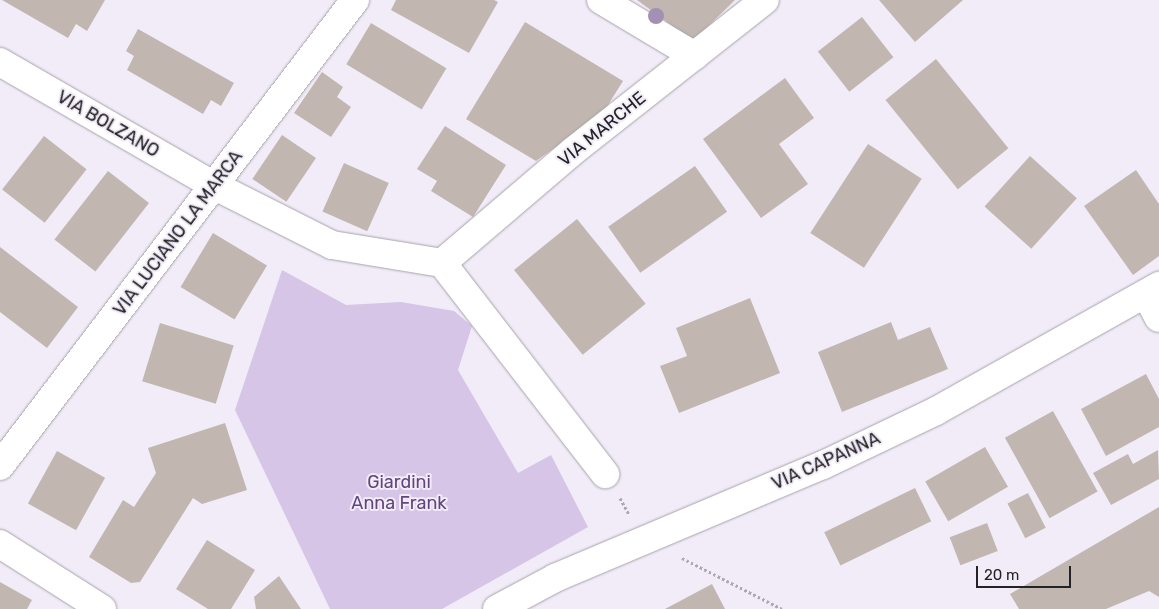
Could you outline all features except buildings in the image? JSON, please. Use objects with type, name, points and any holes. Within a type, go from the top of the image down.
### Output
[{"type":"street","name":"VIA LUCIANO LA MARCA","points":[[0,466],[355,0]]},
{"type":"street","points":[[601,0],[695,56]]},
{"type":"street","name":"VIA MARCHE","points":[[442,262],[765,0]]},
{"type":"street","name":"VIA BOLZANO","points":[[0,62],[215,186]]},
{"type":"street","points":[[215,186],[332,245],[442,262],[604,474]]},
{"type":"street","name":"VIA CAPANNA","points":[[497,609],[645,538],[823,464],[936,411],[1152,290],[1159,318]]},
{"type":"street","points":[[0,544],[102,609]]},
{"type":"path","points":[[604,474],[645,538],[782,609]]},
{"type":"green space","name":"Giardini Anna Frank","points":[[282,270],[346,305],[401,302],[454,311],[472,326],[458,370],[518,473],[551,455],[588,527],[442,609],[330,609],[235,410]]}]
